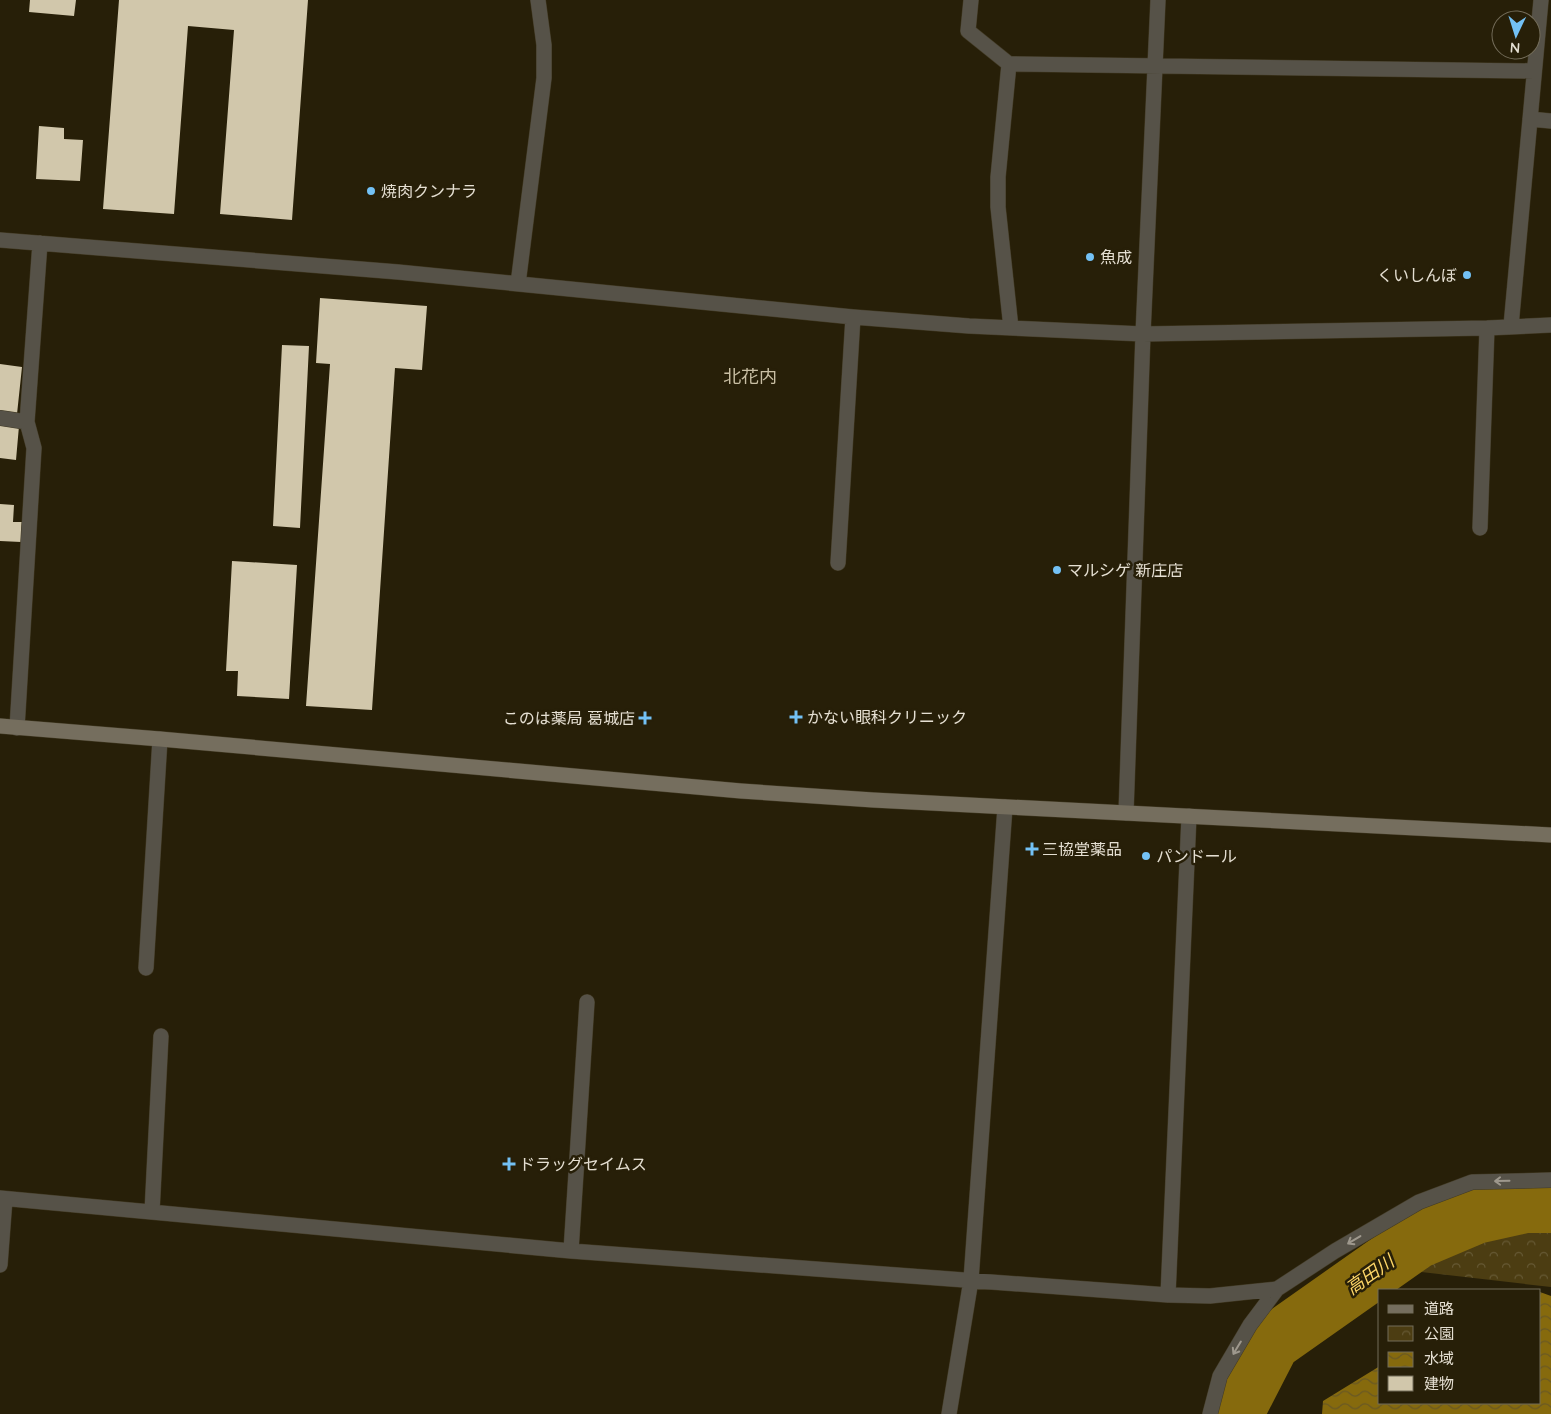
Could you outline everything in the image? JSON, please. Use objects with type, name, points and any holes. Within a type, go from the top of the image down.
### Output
[{"type":"street","points":[[518,284],[544,78],[544,45],[538,0]]},
{"type":"street","points":[[971,0],[968,31],[1009,64],[1534,70]]},
{"type":"street","points":[[1126,813],[1143,334],[1158,0]]},
{"type":"street","points":[[1511,326],[1541,0]]},
{"type":"street","points":[[1009,64],[998,177],[998,207],[1011,328]]},
{"type":"street","points":[[1530,119],[1551,121]]},
{"type":"street","points":[[0,240],[398,272],[853,317],[1011,328],[1143,334],[1487,328],[1551,325]]},
{"type":"street","points":[[16,728],[34,448],[27,422],[40,243]]},
{"type":"street","points":[[838,563],[853,317]]},
{"type":"street","points":[[1480,528],[1487,328]]},
{"type":"street","points":[[0,418],[27,422]]},
{"type":"street","points":[[0,726],[741,791],[1551,836]]},
{"type":"street","points":[[146,968],[160,739]]},
{"type":"street","points":[[949,1414],[971,1280],[1005,807]]},
{"type":"street","points":[[1168,1295],[1189,816]]},
{"type":"street","points":[[571,1251],[587,1002]]},
{"type":"street","points":[[152,1212],[161,1036]]},
{"type":"street","points":[[1210,1414],[1220,1376],[1250,1325],[1277,1289],[1419,1202],[1472,1182],[1551,1180]]},
{"type":"street","points":[[0,1265],[3,1198],[571,1251],[1168,1295],[1210,1296],[1277,1289]]},
{"type":"green space","points":[[1528,1216],[1551,1216],[1551,1287],[1404,1270],[1426,1246],[1470,1227]]},
{"type":"water","points":[[1541,1292],[1551,1296],[1551,1414],[1322,1414],[1323,1401],[1378,1367],[1378,1404],[1541,1404]]},
{"type":"building","points":[[30,0],[76,0],[74,16],[29,12]]},
{"type":"building","points":[[119,0],[308,0],[292,220],[220,214],[234,30],[188,26],[174,214],[103,209]]},
{"type":"building","points":[[39,126],[64,128],[64,139],[83,140],[80,181],[36,179]]},
{"type":"building","points":[[320,298],[427,306],[422,370],[395,368],[372,710],[306,706],[330,364],[316,363]]},
{"type":"building","points":[[282,345],[309,346],[300,528],[273,526]]},
{"type":"building","points":[[0,364],[22,367],[17,414],[0,412]]},
{"type":"building","points":[[0,424],[19,426],[16,460],[0,458]]},
{"type":"building","points":[[0,504],[14,505],[13,522],[22,522],[21,542],[0,541]]},
{"type":"building","points":[[232,561],[297,565],[289,699],[237,696],[238,671],[226,671]]},
{"type":"waterway","name":"高田川","points":[[1238,1414],[1240,1405],[1272,1343],[1417,1241],[1476,1216],[1525,1205],[1551,1205]]},
{"type":"place","name":"焼肉クンナラ","points":[[371,191]]},
{"type":"place","name":"魚成","points":[[1090,257]]},
{"type":"place","name":"くいしんぼ","points":[[1467,275]]},
{"type":"place","name":"マルシゲ 新庄店","points":[[1057,570]]},
{"type":"place","name":"かない眼科クリニック","points":[[796,717]]},
{"type":"place","name":"このは薬局 葛城店","points":[[645,718]]},
{"type":"place","name":"三協堂薬品","points":[[1032,849]]},
{"type":"place","name":"パンドール","points":[[1146,856]]},
{"type":"place","name":"ドラッグセイムス","points":[[509,1164]]},
{"type":"district","name":"北花内","points":[[750,377]]}]
